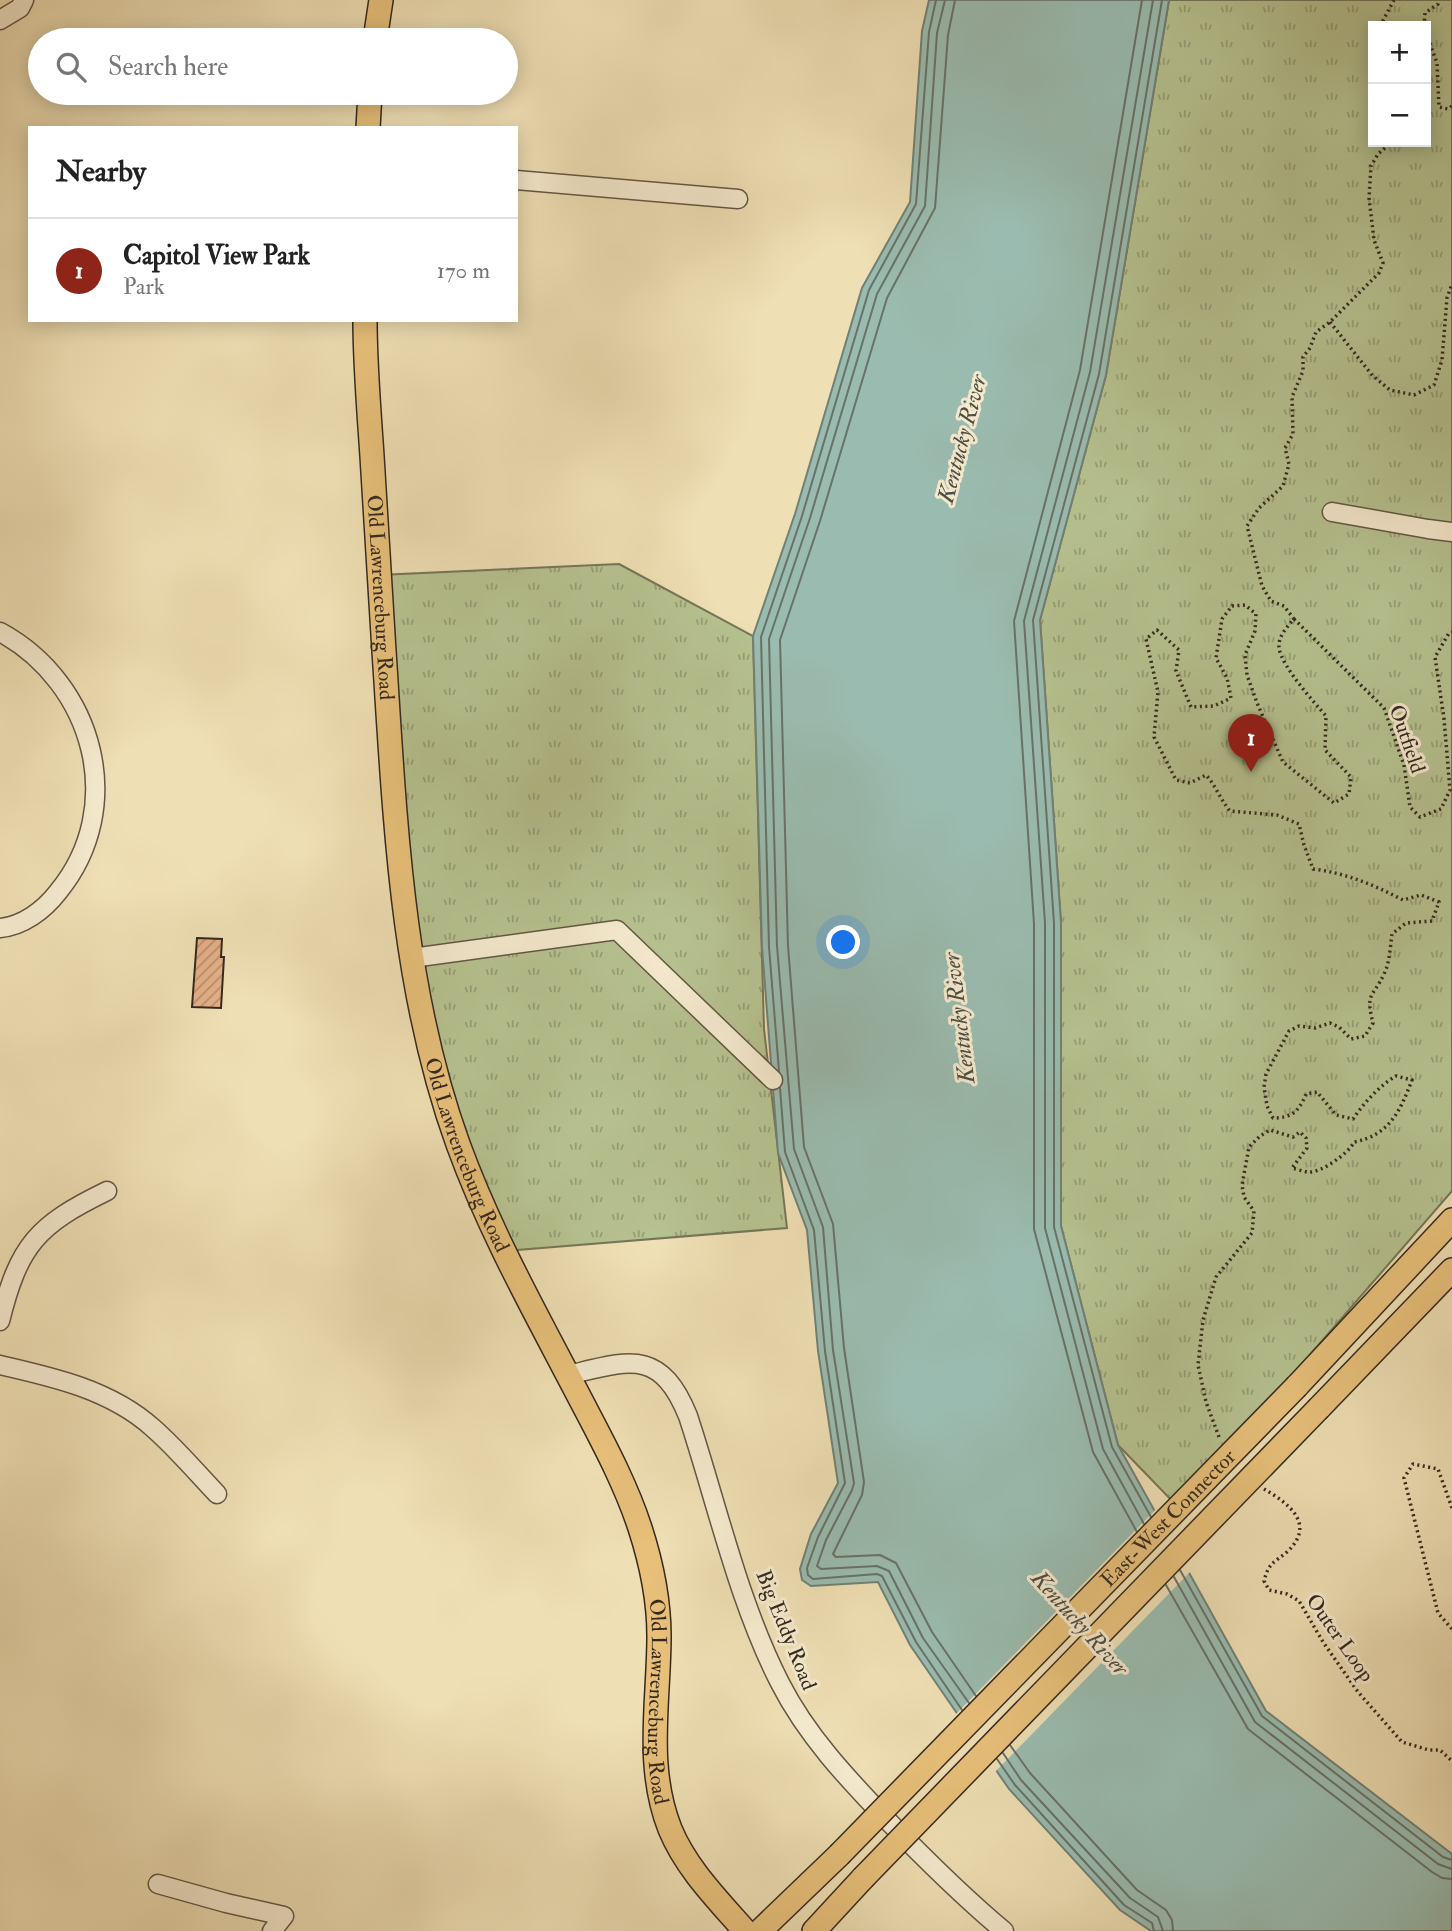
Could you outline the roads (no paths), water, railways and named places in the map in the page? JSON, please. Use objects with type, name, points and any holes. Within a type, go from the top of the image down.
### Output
[{"type":"main road","points":[[377,28],[381,0]]},
{"type":"main road","points":[[368,126],[369,105]]},
{"type":"main road","name":"Old Lawrenceburg Road","points":[[365,322],[397,825],[412,958],[428,1042],[458,1144],[500,1242],[612,1462],[640,1528],[656,1596],[659,1632],[653,1735],[661,1802],[671,1832],[685,1858],[703,1884],[745,1931]]},
{"type":"main road","name":"East-West Connector","points":[[760,1931],[839,1855],[1297,1386],[1452,1220]]},
{"type":"main road","name":"East-West Connector","points":[[814,1931],[1452,1270]]},
{"type":"street","points":[[0,20],[20,8],[24,0]]},
{"type":"street","points":[[518,180],[737,199]]},
{"type":"street","points":[[1332,512],[1452,532]]},
{"type":"street","points":[[0,632],[30,651],[49,669],[78,712],[92,757],[96,798],[89,836],[82,855],[62,887],[38,912],[23,921],[0,928]]},
{"type":"street","points":[[412,958],[617,929],[774,1080]]},
{"type":"street","points":[[0,1321],[12,1276],[27,1248],[50,1224],[71,1208],[107,1191]]},
{"type":"street","name":"Big Eddy Road","points":[[568,1375],[622,1363],[639,1363],[657,1371],[673,1385],[688,1416],[762,1644],[779,1682],[800,1718],[832,1761],[916,1850],[1004,1931]]},
{"type":"street","points":[[0,1365],[37,1374],[111,1399],[152,1427],[217,1494]]},
{"type":"street","points":[[158,1884],[284,1916],[272,1931]]},
{"type":"water","name":"Kentucky River","points":[[929,0],[1169,0],[1106,375],[1040,620],[1061,923],[1061,1226],[1118,1445],[1266,1711],[1452,1854],[1452,1931],[1151,1931],[1120,1910],[1009,1789],[910,1645],[878,1582],[811,1586],[802,1580],[800,1569],[811,1534],[838,1483],[818,1351],[807,1230],[778,1153],[762,947],[753,636],[795,514],[862,288],[910,202],[922,31]]},
{"type":"place","name":"Capitol View Park","points":[[1251,772]]}]
